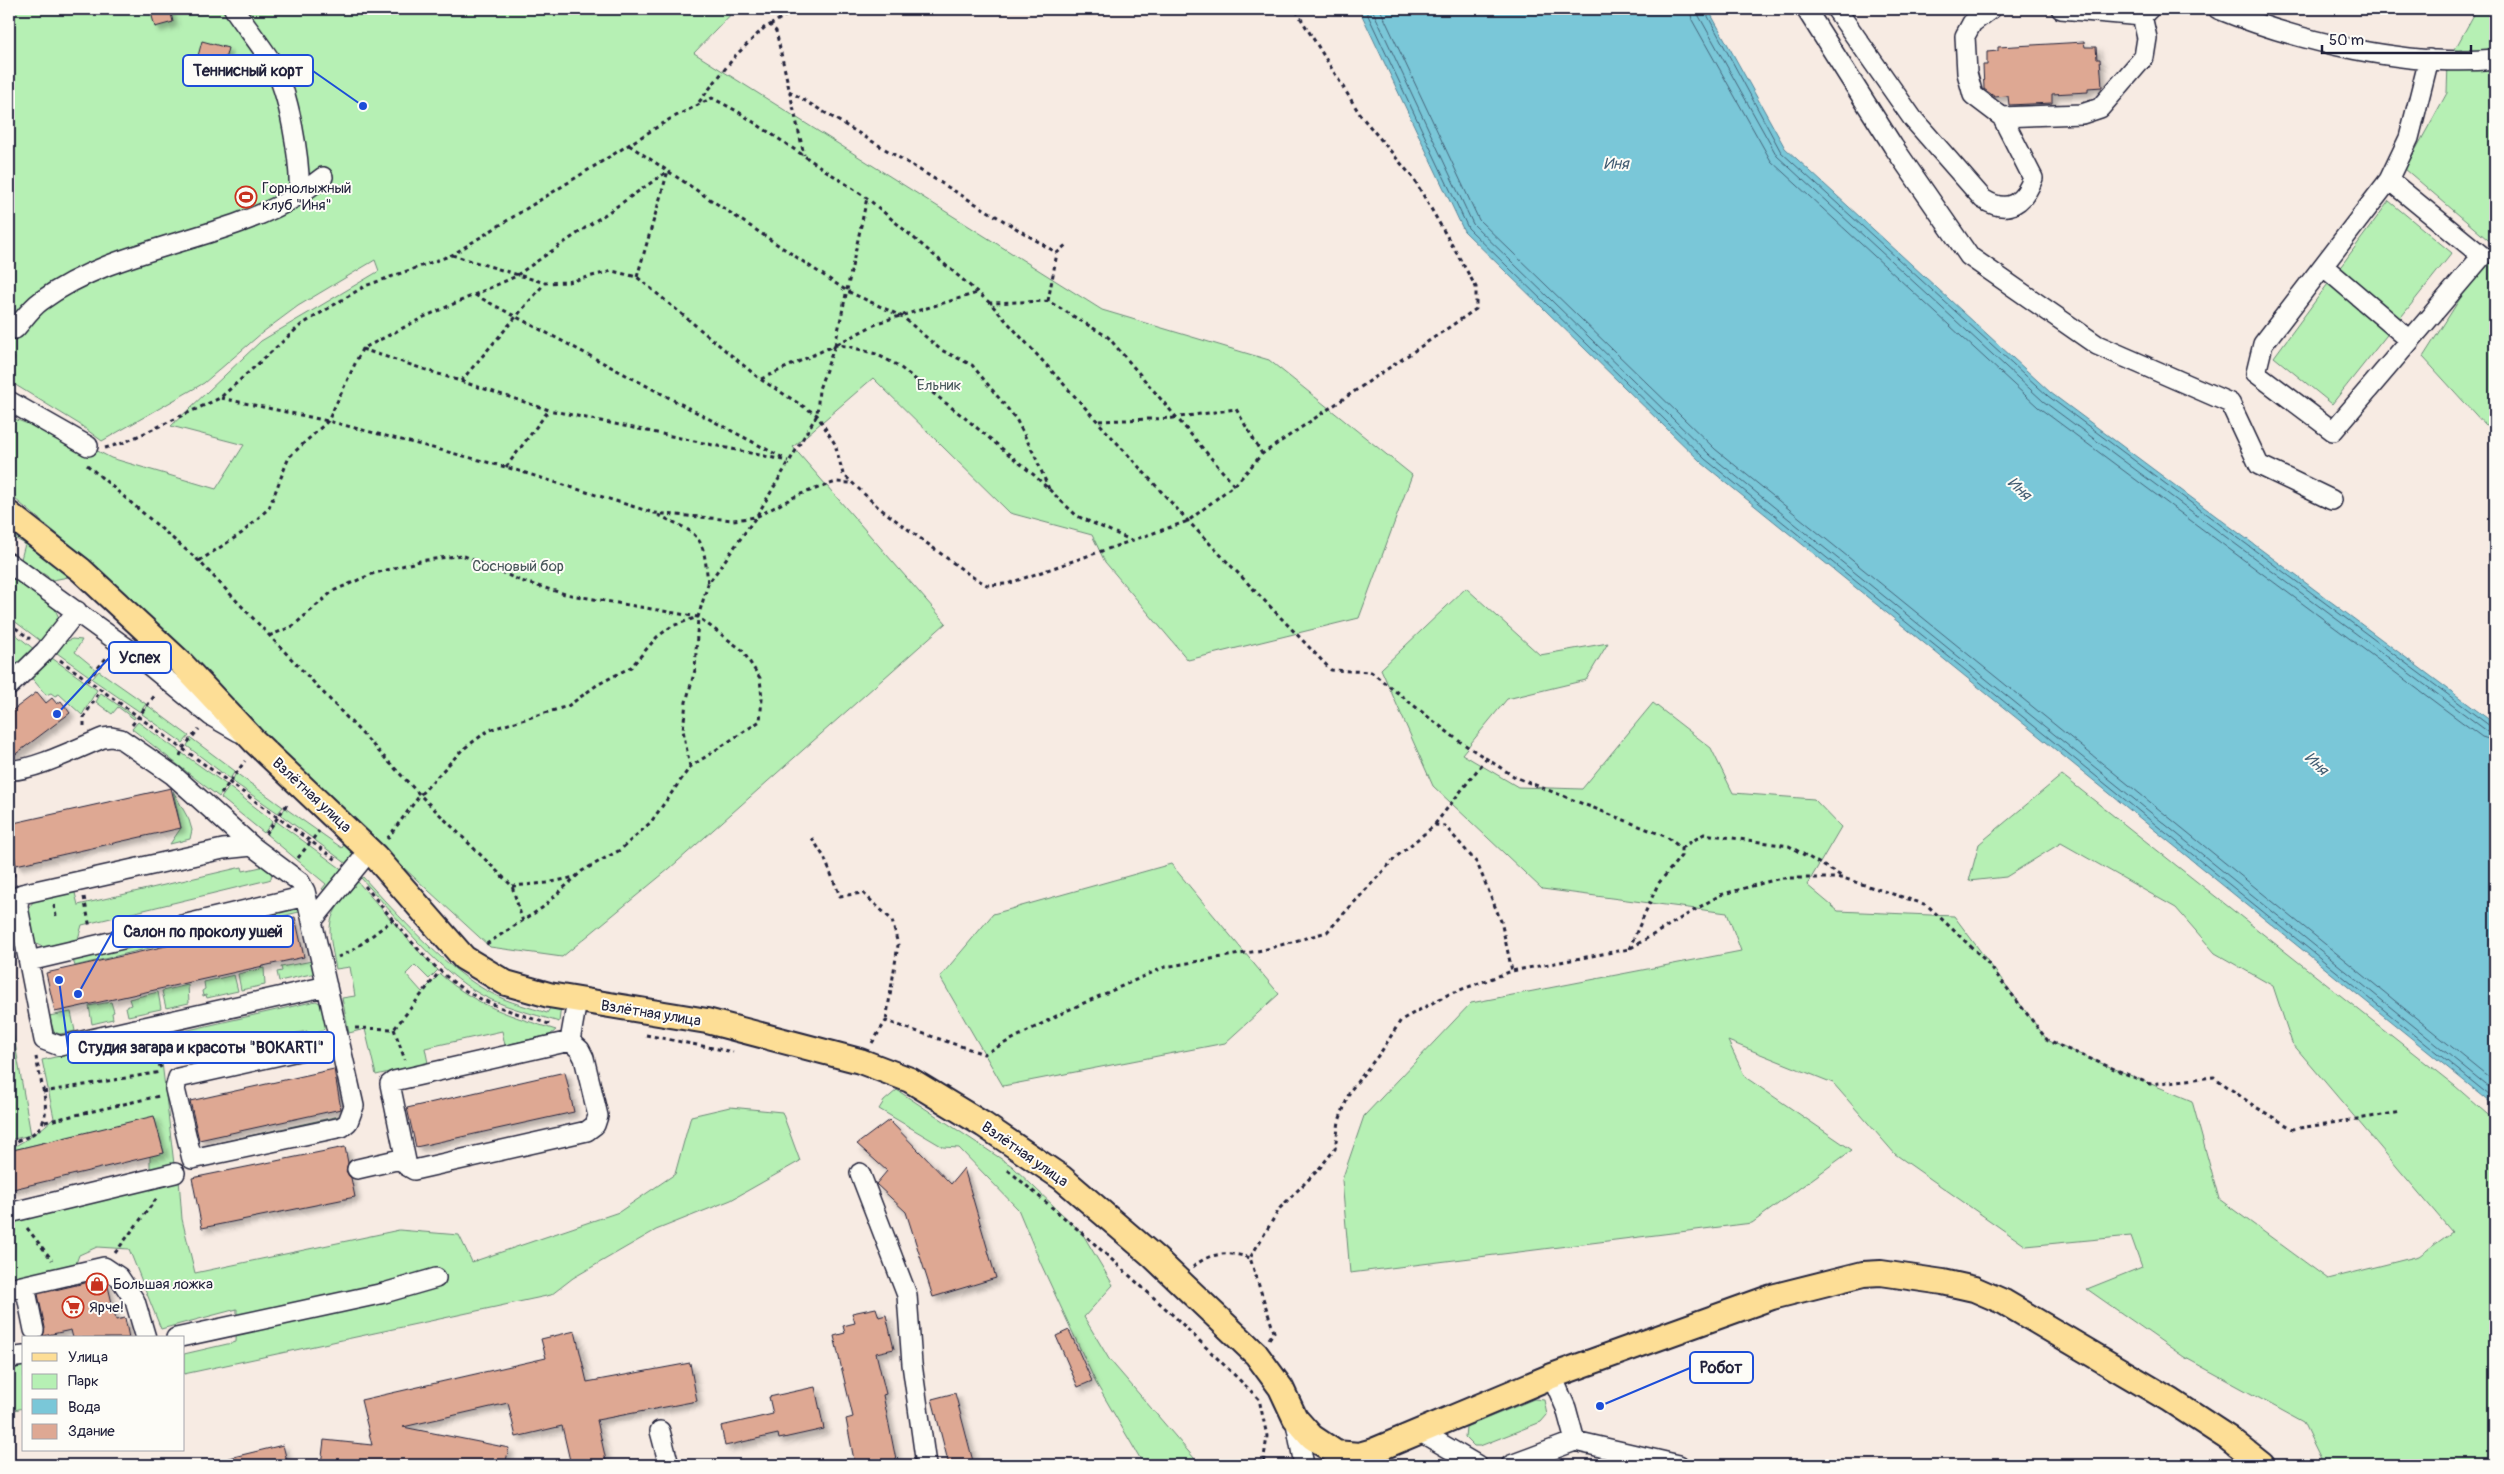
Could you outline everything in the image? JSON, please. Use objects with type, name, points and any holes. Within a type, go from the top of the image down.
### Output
[{"type":"main road","name":"Взлётная улица","points":[[9,514],[81,570],[182,662],[256,742],[373,853],[464,958],[506,982],[576,1000],[707,1021],[860,1061],[910,1080],[1000,1135],[1062,1178],[1178,1280],[1256,1354],[1281,1388],[1295,1418]]},
{"type":"main road","points":[[1295,1418],[1312,1438],[1326,1449],[1344,1455],[1350,1460],[1552,1376],[1772,1297],[1863,1274],[1904,1275],[1974,1289],[2004,1302],[2170,1400],[2228,1438],[2262,1465]]},
{"type":"street","points":[[234,9],[273,64],[293,134],[300,180],[299,195]]},
{"type":"street","points":[[1806,9],[1893,146],[1969,256],[2097,345],[2230,403],[2259,465],[2332,500]]},
{"type":"street","points":[[1836,9],[1913,119],[1983,199],[1994,206],[2009,206],[2020,202],[2028,192],[2033,178],[2002,117],[1972,95],[1967,73],[1965,36],[1972,23],[1991,9]]},
{"type":"street","points":[[2002,117],[2082,114],[2100,108],[2144,57],[2147,38],[2145,12],[2061,9]]},
{"type":"street","points":[[2218,9],[2251,14],[2363,52],[2429,59],[2495,59]]},
{"type":"street","points":[[2389,180],[2482,256],[2333,431],[2256,373],[2263,344],[2389,180],[2409,138],[2429,59]]},
{"type":"street","points":[[11,331],[40,302],[84,276],[137,255],[257,217],[299,195],[323,176]]},
{"type":"street","points":[[2323,266],[2410,340]]},
{"type":"street","points":[[9,401],[88,446]]},
{"type":"street","points":[[9,563],[120,642],[211,716],[256,742]]},
{"type":"street","points":[[9,686],[44,650],[77,611]]},
{"type":"street","points":[[9,770],[33,765],[111,737],[121,739],[173,775],[252,846],[300,882],[306,896],[327,986],[354,1106],[348,1122],[342,1127],[192,1159],[176,1092],[175,1083],[178,1078],[338,1035]]},
{"type":"street","points":[[252,846],[223,849],[27,892],[18,897],[42,1035],[46,1042],[60,1046],[327,986]]},
{"type":"street","points":[[312,921],[352,872],[373,853]]},
{"type":"street","points":[[29,961],[306,896]]},
{"type":"street","points":[[570,1036],[394,1081],[390,1084],[407,1166],[414,1170],[587,1131],[595,1125],[598,1116],[584,1058],[570,1036],[576,1000]]},
{"type":"street","points":[[356,1169],[405,1158]]},
{"type":"street","points":[[12,1212],[175,1173]]},
{"type":"street","points":[[860,1173],[907,1294],[912,1364],[926,1465]]},
{"type":"street","points":[[34,1330],[17,1288],[104,1267],[119,1277],[135,1301],[145,1336]]},
{"type":"street","points":[[185,1336],[384,1293],[436,1278]]},
{"type":"street","points":[[9,1358],[22,1356]]},
{"type":"street","points":[[1552,1376],[1566,1408],[1575,1441]]},
{"type":"street","name":"Взлётная улица","points":[[1295,1418],[1304,1465]]},
{"type":"street","points":[[1419,1430],[1477,1465]]},
{"type":"street","points":[[660,1431],[670,1465]]},
{"type":"street","points":[[1511,1465],[1575,1441],[1628,1459],[1679,1465]]},
{"type":"path","points":[[698,103],[736,55],[765,27],[793,11],[792,9]]},
{"type":"path","points":[[452,255],[545,283],[568,282],[612,271],[637,277],[760,380],[817,415],[835,444],[843,474],[878,507],[971,576],[987,585],[1007,584],[1188,521],[1234,485],[1262,454],[1476,309],[1476,287],[1414,179],[1361,116],[1295,9]]},
{"type":"path","points":[[770,25],[776,31],[804,156]]},
{"type":"path","points":[[789,91],[1057,253]]},
{"type":"path","points":[[523,922],[512,886],[420,795],[199,561],[87,467],[88,446],[103,449],[123,443],[220,398],[301,325],[364,286],[452,255],[698,103],[712,98],[737,111],[867,198],[990,303],[1188,521],[1331,670],[1371,672],[1459,741],[1515,778],[1668,837],[1681,848],[1681,856],[1658,884],[1629,949]]},
{"type":"path","points":[[629,145],[847,291],[903,317],[941,350],[972,364],[1016,419],[1036,456],[1048,489]]},
{"type":"path","points":[[637,277],[668,170]]},
{"type":"path","points":[[512,278],[668,170]]},
{"type":"path","points":[[690,767],[682,730],[686,702],[695,670],[698,617],[708,584],[756,517],[817,415],[819,389],[835,345],[867,198]]},
{"type":"path","points":[[1048,301],[1057,253],[1068,242]]},
{"type":"path","points":[[199,561],[242,533],[269,508],[289,457],[328,421],[362,349],[424,317],[519,275]]},
{"type":"path","points":[[461,381],[545,283]]},
{"type":"path","points":[[760,380],[880,322],[903,317],[977,293]]},
{"type":"path","points":[[475,295],[788,461]]},
{"type":"path","points":[[990,303],[1048,301],[1108,337],[1179,418],[1234,485]]},
{"type":"path","points":[[835,345],[847,346],[876,354],[897,365],[965,418],[1077,516],[1132,540]]},
{"type":"path","points":[[362,349],[549,410],[788,461]]},
{"type":"path","points":[[220,398],[328,421],[506,467],[654,513],[690,530],[704,547],[708,584]]},
{"type":"path","points":[[1173,418],[1236,409],[1262,454]]},
{"type":"path","points":[[506,467],[549,410]]},
{"type":"path","points":[[1098,421],[1179,418]]},
{"type":"path","points":[[654,513],[733,520],[756,517],[798,494],[836,482],[852,483]]},
{"type":"path","points":[[269,636],[293,626],[333,591],[372,574],[420,561],[462,555],[521,581],[565,594],[698,617],[742,650],[760,678],[762,699],[760,721],[690,767],[652,822],[620,850],[582,871],[561,892],[523,922],[464,958]]},
{"type":"path","points":[[373,853],[420,795],[462,750],[489,730],[568,706],[597,685],[631,667],[657,637],[672,626],[698,617]]},
{"type":"path","points":[[9,623],[341,863],[338,857]]},
{"type":"path","points":[[88,680],[120,642]]},
{"type":"path","points":[[121,739],[166,680]]},
{"type":"path","points":[[86,745],[84,717],[101,689]]},
{"type":"path","points":[[211,809],[256,742]]},
{"type":"path","points":[[886,1021],[984,1054],[1066,1011],[1165,967],[1263,950],[1327,932],[1396,856],[1435,825],[1486,759]]},
{"type":"path","points":[[252,846],[267,834],[302,785]]},
{"type":"path","points":[[1435,825],[1445,826],[1477,863],[1501,921],[1512,971]]},
{"type":"path","points":[[312,841],[319,832]]},
{"type":"path","points":[[1681,848],[1704,834],[1789,846],[1843,878],[1927,905],[1986,961],[2048,1041],[2150,1084],[2214,1077],[2254,1106],[2294,1129],[2402,1112]]},
{"type":"path","points":[[812,838],[824,857],[840,896],[863,893],[892,920],[898,945],[886,1021],[860,1061]]},
{"type":"path","points":[[9,849],[18,897]]},
{"type":"path","points":[[352,872],[441,970],[472,994],[570,1036]]},
{"type":"path","points":[[512,886],[547,883],[577,876]]},
{"type":"path","points":[[1256,1354],[1274,1332],[1250,1258],[1280,1208],[1318,1170],[1335,1149],[1338,1122],[1350,1091],[1381,1052],[1401,1020],[1450,994],[1512,971],[1629,949],[1720,895],[1781,878],[1843,878]]},
{"type":"path","points":[[81,881],[94,946]]},
{"type":"path","points":[[322,966],[353,950],[394,919]]},
{"type":"path","points":[[338,1035],[394,1029],[441,970]]},
{"type":"path","points":[[186,1076],[184,1038],[194,1016]]},
{"type":"path","points":[[9,1143],[20,1141],[39,1131],[45,1122],[43,1092],[163,1071],[134,1028]]},
{"type":"path","points":[[394,1029],[410,1077]]},
{"type":"path","points":[[638,1033],[743,1054]]},
{"type":"path","points":[[45,1122],[176,1092]]},
{"type":"path","points":[[1008,1169],[1175,1317],[1259,1399],[1267,1436],[1263,1465]]},
{"type":"path","points":[[104,1267],[175,1173]]},
{"type":"path","points":[[12,1212],[65,1276]]},
{"type":"path","points":[[1178,1280],[1201,1260],[1213,1256],[1234,1252],[1250,1258]]},
{"type":"green space","name":"Сосновый бор","points":[[9,9],[736,9],[694,53],[1102,310],[1269,360],[1412,475],[1359,618],[1188,660],[1105,562],[1092,535],[1010,513],[873,378],[793,447],[946,623],[669,869],[562,957],[490,947],[195,676],[80,553],[9,494],[9,417],[88,446],[111,458],[216,489],[244,445],[171,426],[261,341],[379,271],[375,260],[298,306],[263,332],[204,383],[102,441],[79,424],[9,381],[9,370],[15,358],[9,353]]},
{"type":"green space","points":[[2477,9],[2495,9],[2495,421],[2485,425],[2423,357],[2494,245],[2405,169],[2447,93],[2448,62]]},
{"type":"green space","points":[[2389,201],[2452,253],[2332,404],[2274,357]]},
{"type":"green space","points":[[9,531],[149,636],[68,577],[53,580],[21,559],[25,544],[9,535]]},
{"type":"green space","points":[[9,576],[54,607],[60,620],[42,642],[9,617]]},
{"type":"green space","points":[[1466,588],[1540,655],[1608,643],[1586,680],[1507,699],[1462,754],[1518,787],[1582,789],[1653,703],[1711,748],[1733,793],[1814,799],[1841,827],[1807,885],[1838,911],[1954,916],[2048,1041],[2192,1101],[2219,1199],[2328,1279],[2419,1256],[2452,1232],[2292,1043],[2273,986],[2215,953],[2176,908],[2061,843],[2006,877],[1969,881],[1979,844],[2062,775],[2455,1086],[2495,1121],[2495,1465],[2324,1465],[2303,1422],[2184,1357],[2087,1289],[2142,1267],[2131,1236],[2026,1246],[1895,1154],[1833,1083],[1728,1041],[1745,1077],[1852,1150],[1752,1223],[1350,1273],[1342,1180],[1364,1116],[1471,1003],[1741,951],[1727,913],[1542,889],[1433,786],[1381,669]]},
{"type":"green space","points":[[9,629],[35,650],[9,676]]},
{"type":"green space","points":[[72,639],[82,640],[75,652],[97,670],[89,676],[57,653],[65,642]]},
{"type":"green space","points":[[49,656],[97,690],[82,715],[59,694],[55,696],[51,693],[46,695],[30,676]]},
{"type":"green space","points":[[99,671],[146,704],[140,712],[92,679]]},
{"type":"green space","points":[[101,693],[135,717],[134,719],[118,707],[112,714],[96,702]]},
{"type":"green space","points":[[147,705],[189,736],[183,743],[142,714]]},
{"type":"green space","points":[[138,722],[227,785],[219,797],[132,729]]},
{"type":"green space","points":[[191,738],[235,771],[230,779],[187,746]]},
{"type":"green space","points":[[236,773],[283,807],[278,813],[232,781]]},
{"type":"green space","points":[[229,787],[273,821],[264,833],[221,798]]},
{"type":"green space","points":[[173,791],[189,820],[192,830],[190,839],[170,844],[181,828]]},
{"type":"green space","points":[[285,808],[342,848],[346,841],[357,851],[351,867],[281,815]]},
{"type":"green space","points":[[276,821],[347,873],[326,892],[322,889],[326,884],[266,834]]},
{"type":"green space","points":[[260,862],[272,869],[271,879],[82,925],[78,939],[47,947],[36,943],[28,928],[24,914],[36,898],[74,889],[78,905],[242,867],[243,871],[261,867]]},
{"type":"green space","points":[[1171,864],[1279,994],[1225,1043],[1003,1086],[940,977],[993,914]]},
{"type":"green space","points":[[363,877],[424,941],[476,985],[499,997],[547,1013],[556,999],[561,1006],[559,1022],[515,1009],[483,996],[458,979],[414,938],[361,878]]},
{"type":"green space","points":[[358,882],[421,954],[438,970],[429,979],[415,965],[406,974],[422,992],[440,974],[467,994],[495,1009],[556,1030],[550,1035],[505,1045],[502,1031],[425,1048],[428,1063],[376,1075],[365,1029],[349,1033],[342,998],[355,996],[350,967],[336,969],[330,931],[334,913]]},
{"type":"green space","points":[[301,905],[303,911],[75,966],[73,960]]},
{"type":"green space","points":[[312,961],[316,973],[279,981],[277,972],[282,971],[281,967]]},
{"type":"green space","points":[[264,968],[265,985],[241,990],[238,974]]},
{"type":"green space","points":[[234,975],[238,991],[207,998],[206,995],[203,996],[204,982]]},
{"type":"green space","points":[[188,985],[189,1003],[166,1008],[162,991]]},
{"type":"green space","points":[[158,992],[161,1009],[128,1016],[126,1007],[131,1005],[129,999]]},
{"type":"green space","points":[[316,1001],[322,1004],[327,1026],[323,1030],[308,1034],[307,1031],[162,1062],[175,1173],[150,1179],[150,1156],[164,1153],[154,1117],[9,1151],[9,1149],[33,1135],[54,1118],[42,1060],[96,1048],[101,1050]]},
{"type":"green space","points":[[111,1002],[114,1012],[112,1013],[113,1019],[92,1024],[89,1006]]},
{"type":"green space","points":[[9,1009],[31,1135],[9,1140]]},
{"type":"green space","points":[[71,1012],[75,1031],[60,1034],[54,1032],[49,1016]]},
{"type":"green space","points":[[897,1090],[1012,1166],[1082,1233],[1113,1285],[1084,1317],[1109,1359],[1200,1465],[1144,1465],[1096,1383],[1041,1264],[1018,1209],[959,1148],[943,1147],[879,1109],[884,1101]]},
{"type":"green space","points":[[730,1107],[782,1112],[800,1161],[731,1200],[656,1230],[573,1278],[551,1295],[185,1374],[185,1354],[236,1342],[237,1309],[161,1329],[129,1249],[97,1247],[79,1255],[75,1266],[9,1280],[9,1220],[179,1179],[182,1219],[195,1273],[399,1230],[459,1235],[472,1262],[619,1212],[675,1174],[691,1116]]},
{"type":"green space","points":[[348,1114],[344,1120],[200,1153],[195,1148]]},
{"type":"green space","points":[[22,1366],[22,1408],[9,1411],[9,1372]]},
{"type":"green space","points":[[1534,1399],[1544,1400],[1547,1415],[1541,1422],[1480,1446],[1474,1446],[1465,1437],[1466,1427]]},
{"type":"water","name":"Иня","points":[[1359,9],[1708,9],[1785,148],[2051,393],[2495,724],[2495,1106],[1702,463],[1464,231]]},
{"type":"building","points":[[150,9],[170,9],[173,22],[155,27]]},
{"type":"building","points":[[202,41],[228,48],[220,78],[194,71]]},
{"type":"building","points":[[2084,42],[2085,47],[2096,47],[2097,59],[2100,59],[2102,87],[2088,88],[2088,92],[2052,94],[2052,103],[2009,105],[2008,96],[1995,97],[1984,89],[1983,65],[1987,65],[1987,52],[1998,51],[1998,47]]},
{"type":"building","points":[[37,692],[46,703],[52,698],[57,704],[61,701],[70,713],[9,759],[9,713]]},
{"type":"building","points":[[171,788],[181,828],[16,865],[9,824]]},
{"type":"building","points":[[295,917],[304,957],[55,1012],[46,973]]},
{"type":"building","points":[[334,1069],[341,1109],[199,1140],[190,1101]]},
{"type":"building","points":[[565,1072],[574,1112],[416,1147],[407,1108]]},
{"type":"building","points":[[154,1116],[164,1153],[9,1190],[9,1151]]},
{"type":"building","points":[[889,1120],[951,1184],[964,1168],[996,1278],[933,1297],[906,1212],[876,1184],[887,1171],[857,1144]]},
{"type":"building","points":[[345,1147],[348,1163],[346,1171],[351,1178],[355,1197],[202,1228],[192,1178]]},
{"type":"building","name":"Ярче!","points":[[102,1279],[107,1282],[116,1320],[125,1318],[129,1336],[72,1336],[71,1330],[43,1336],[45,1328],[38,1294]]},
{"type":"building","points":[[876,1308],[879,1317],[886,1315],[894,1349],[876,1353],[886,1394],[883,1395],[897,1465],[855,1465],[846,1419],[853,1417],[834,1336],[845,1333],[843,1326],[855,1323],[852,1313]]},
{"type":"building","points":[[1069,1330],[1092,1381],[1078,1387],[1056,1336]]},
{"type":"building","points":[[575,1331],[587,1382],[690,1363],[697,1401],[597,1420],[607,1465],[571,1465],[562,1426],[516,1437],[508,1403],[403,1427],[509,1448],[505,1465],[321,1465],[324,1440],[372,1445],[361,1400],[546,1358],[541,1339]]},
{"type":"building","points":[[815,1387],[824,1429],[779,1439],[778,1434],[725,1446],[721,1426],[773,1414],[769,1397]]},
{"type":"building","points":[[955,1393],[974,1465],[949,1465],[932,1399]]},
{"type":"building","points":[[283,1445],[288,1465],[226,1465],[225,1459]]},
{"type":"place","name":"Теннисный корт","points":[[363,106]]},
{"type":"place","name":"Горнолыжный клуб \"Иня\"","points":[[246,197]]},
{"type":"place","name":"Успех","points":[[57,714]]},
{"type":"place","name":"Студия загара и красоты \"BOKARTI\"","points":[[59,980]]},
{"type":"place","name":"Салон по проколу ушей","points":[[78,994]]},
{"type":"place","name":"Большая ложка","points":[[97,1284]]},
{"type":"place","name":"Ярче!","points":[[73,1307]]},
{"type":"place","name":"Робот","points":[[1600,1406]]},
{"type":"park label","name":"Ельник","points":[[939,385]]}]
